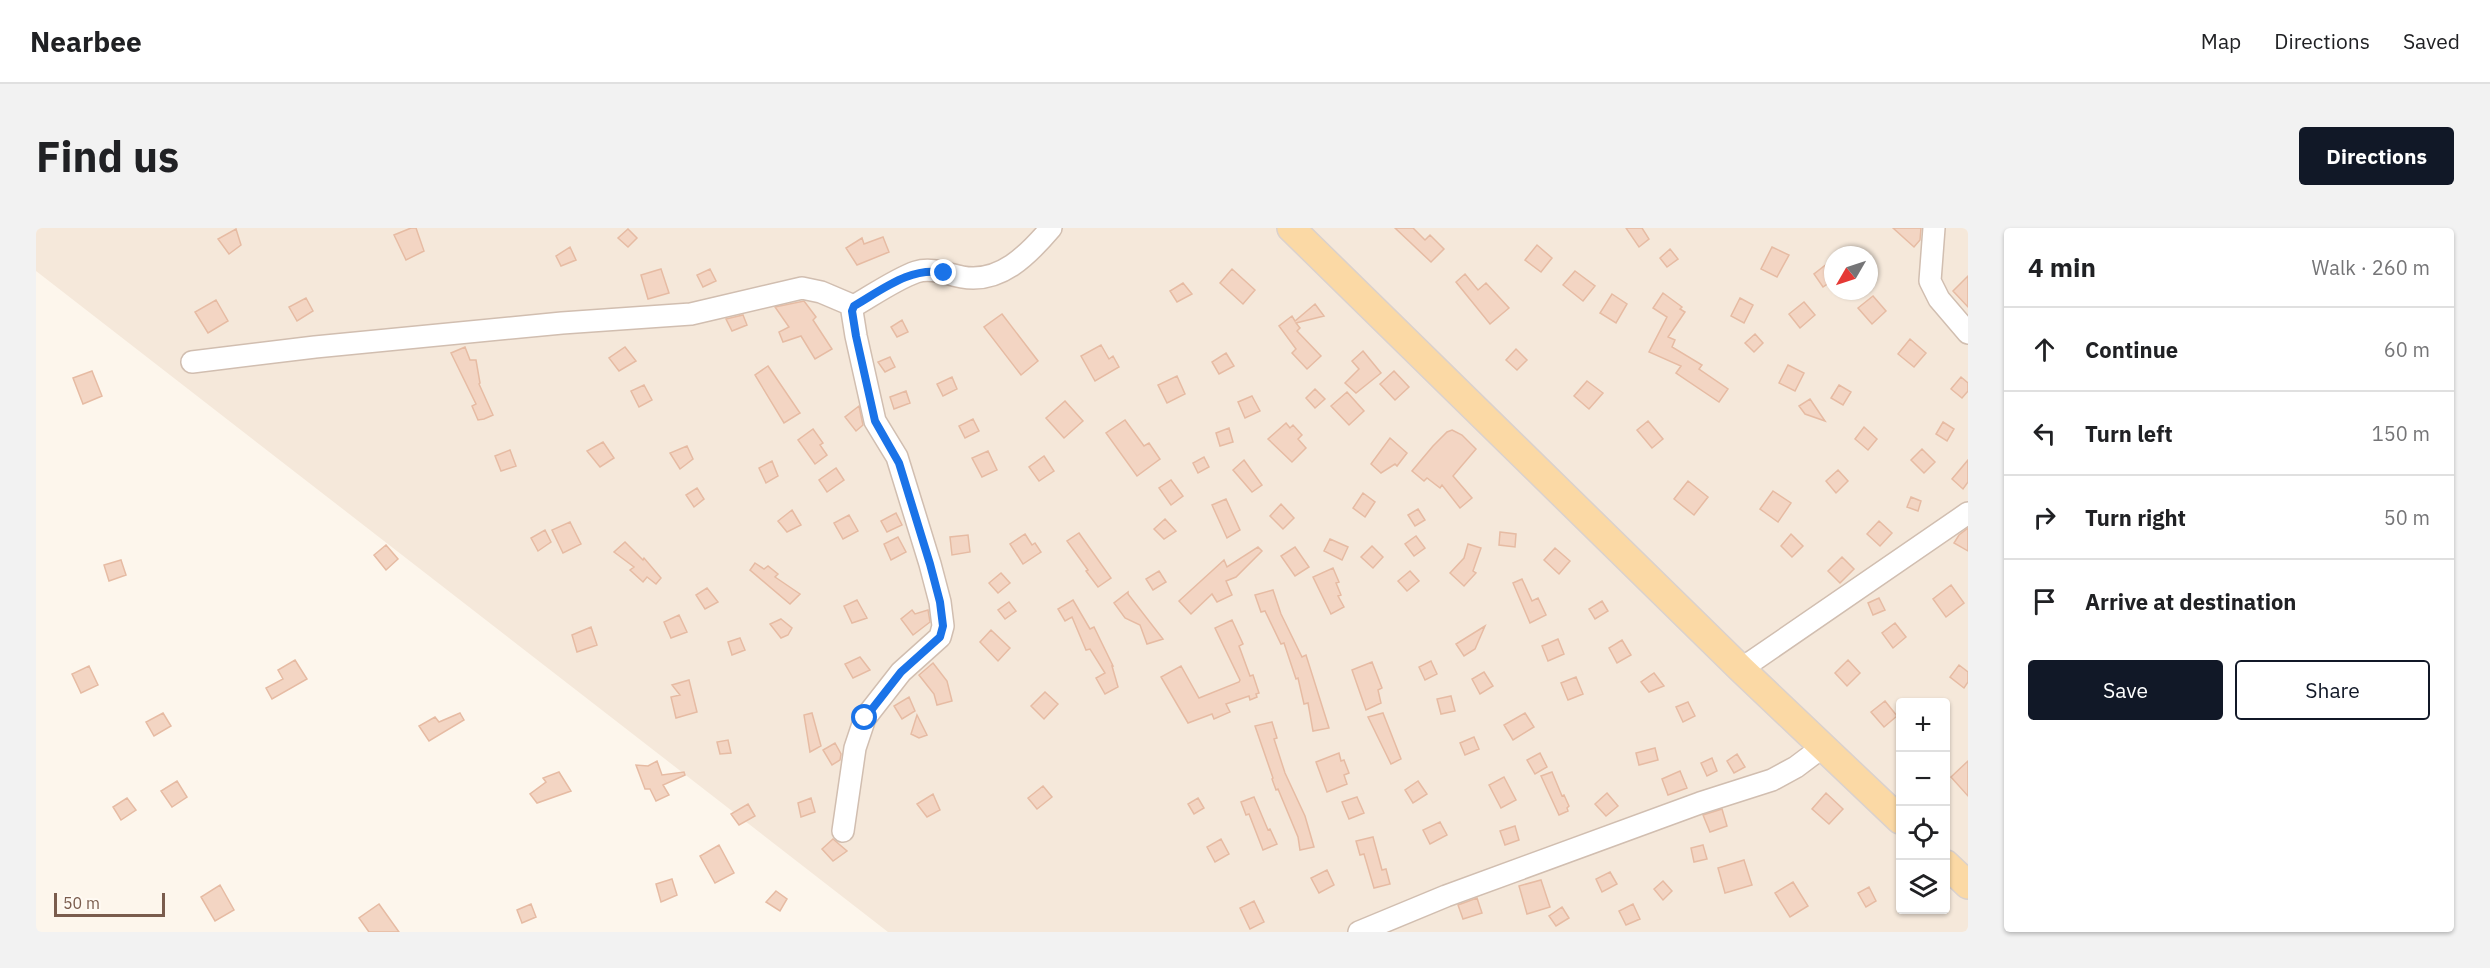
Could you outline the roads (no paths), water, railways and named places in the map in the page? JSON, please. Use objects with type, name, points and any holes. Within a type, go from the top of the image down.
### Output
[{"type":"main road","points":[[1291,228],[1741,669],[1896,816]]},
{"type":"main road","points":[[1950,868],[1968,885]]},
{"type":"street","points":[[843,831],[855,748],[865,718],[901,672],[940,637],[943,626],[940,602],[930,564],[899,463],[875,421],[852,311],[854,306],[915,272],[930,270],[983,278],[1003,272],[1023,258],[1051,228]]},
{"type":"street","points":[[1934,228],[1930,281],[1939,299],[1968,333]]},
{"type":"street","points":[[192,362],[350,343],[691,314],[802,288],[821,292],[854,306]]},
{"type":"street","points":[[1741,669],[1968,513]]},
{"type":"street","points":[[1359,932],[1446,896],[1700,803],[1772,780],[1796,767],[1824,746]]}]
